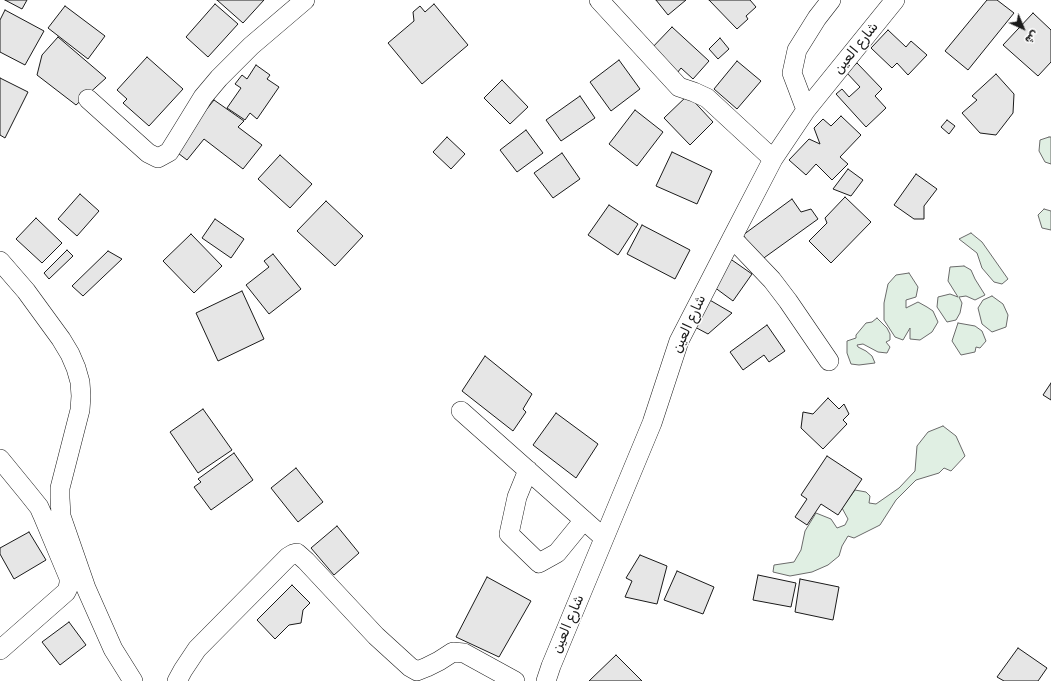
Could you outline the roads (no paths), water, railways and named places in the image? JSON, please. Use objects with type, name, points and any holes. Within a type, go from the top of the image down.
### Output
[{"type":"street","points":[[88,99],[148,153],[158,158],[169,152],[203,97],[219,78],[251,46],[305,0]]},
{"type":"street","points":[[598,0],[679,87],[708,98],[774,159]]},
{"type":"street","points":[[806,110],[792,73],[796,50],[831,0]]},
{"type":"street","name":"شارع العين","points":[[546,681],[652,423],[679,341],[774,159],[806,110],[895,0]]},
{"type":"street","points":[[732,238],[772,280],[829,361]]},
{"type":"street","points":[[0,262],[26,291],[61,339],[76,368],[80,382],[80,410],[60,488],[61,516],[86,588],[113,649],[133,681]]},
{"type":"street","points":[[462,411],[604,538]]},
{"type":"street","points":[[0,460],[39,507],[69,578],[69,583],[66,592],[0,650]]},
{"type":"street","points":[[528,470],[517,497],[510,534],[539,563],[556,553],[584,520]]},
{"type":"street","points":[[177,681],[198,649],[288,557],[297,553],[376,636],[410,668],[417,671],[428,668],[453,652],[464,653],[515,681]]}]
